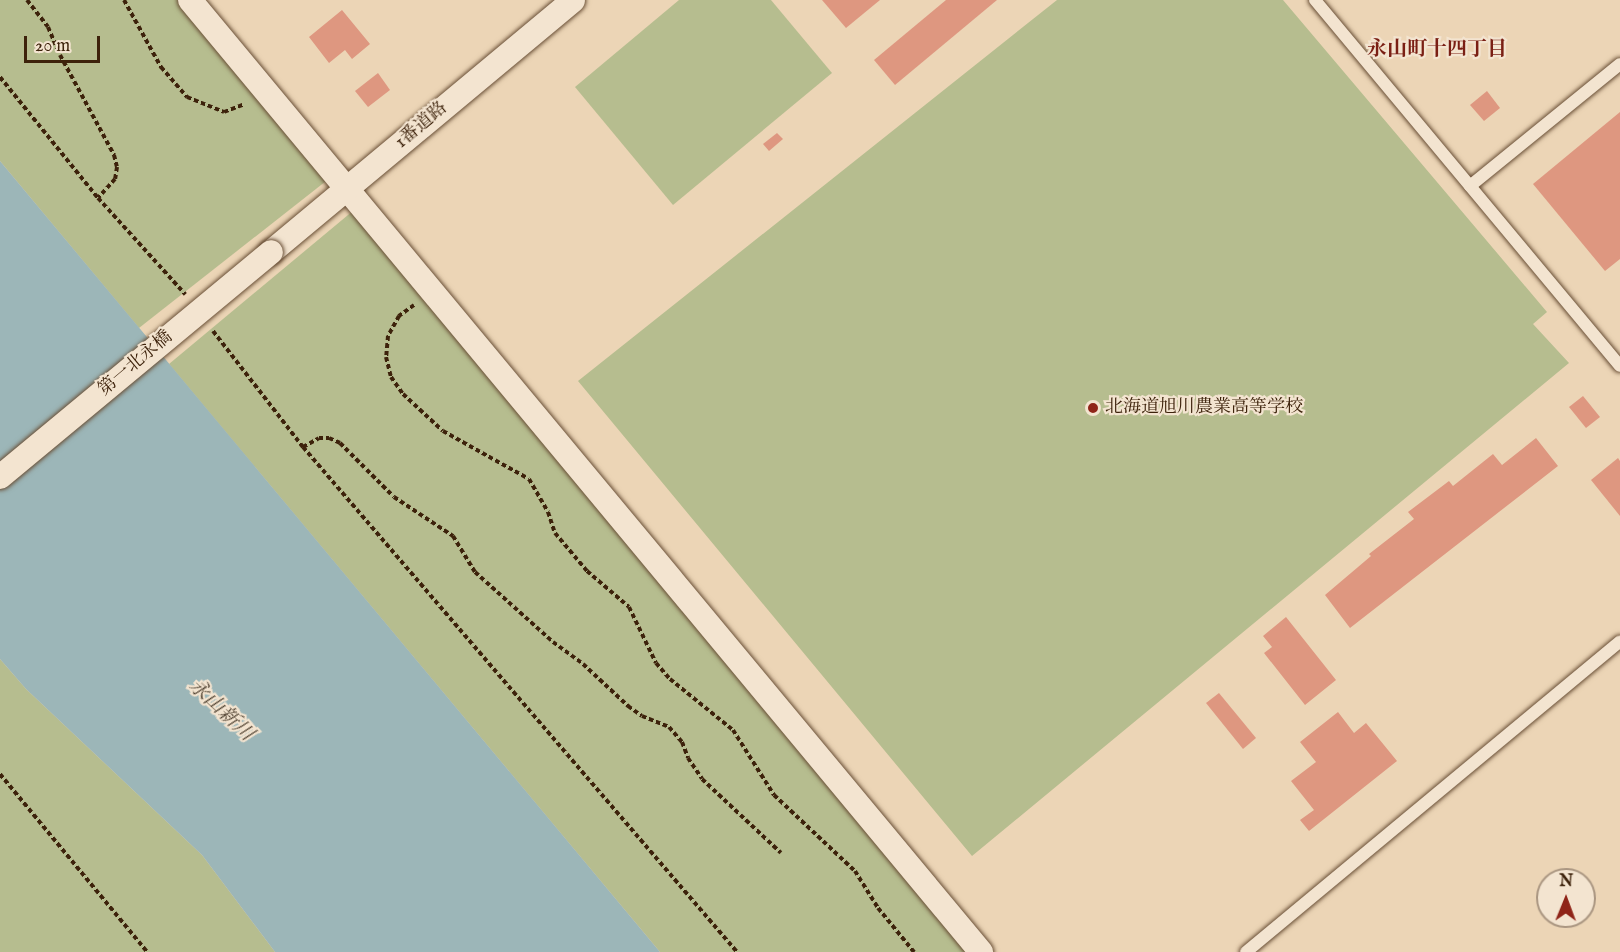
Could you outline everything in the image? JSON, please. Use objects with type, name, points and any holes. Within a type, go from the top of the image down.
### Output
[{"type":"street","points":[[190,0],[348,187],[432,293],[981,952]]},
{"type":"street","name":"1番道路","points":[[271,252],[573,0]]},
{"type":"street","name":"第一北永橋","points":[[0,477],[271,252]]},
{"type":"lane","points":[[1315,0],[1620,366]]},
{"type":"lane","points":[[1470,186],[1620,64]]},
{"type":"lane","points":[[1246,952],[1620,642]]},
{"type":"path","points":[[27,0],[48,27],[60,55],[114,155],[117,167],[115,179],[98,198]]},
{"type":"path","points":[[124,0],[160,67],[187,97],[224,112],[235,110],[266,91]]},
{"type":"path","points":[[0,77],[98,198],[188,299]]},
{"type":"path","points":[[432,293],[399,316],[388,336],[386,357],[391,377],[403,394],[443,430],[529,479],[548,512],[555,533],[587,571],[629,607],[657,663],[670,679],[733,730],[774,795],[855,871],[878,908],[914,952]]},
{"type":"path","points":[[210,326],[303,447],[737,952]]},
{"type":"path","points":[[303,447],[319,438],[329,438],[340,443],[394,497],[453,536],[475,572],[553,642],[583,663],[628,706],[642,716],[669,727],[682,742],[688,758],[702,778],[781,853]]},
{"type":"path","points":[[0,775],[147,952]]},
{"type":"green space","points":[[0,0],[189,0],[335,174],[139,328],[0,161]]},
{"type":"green space","points":[[679,0],[771,0],[832,73],[673,205],[575,87]]},
{"type":"green space","points":[[1057,0],[1283,0],[1547,312],[1533,324],[1569,363],[972,856],[578,381]]},
{"type":"green space","points":[[360,205],[966,952],[660,952],[169,364]]},
{"type":"green space","points":[[0,659],[26,689],[202,855],[275,952],[0,952]]},
{"type":"water","name":"永山新川","points":[[0,161],[660,952],[275,952],[202,855],[26,689],[0,659]]},
{"type":"building","points":[[822,0],[880,0],[846,28]]},
{"type":"building","points":[[946,0],[997,0],[895,85],[874,60]]},
{"type":"building","points":[[342,10],[370,44],[352,59],[345,50],[329,63],[309,37]]},
{"type":"building","points":[[378,73],[390,90],[368,107],[355,91]]},
{"type":"building","points":[[1487,91],[1500,108],[1484,121],[1470,105]]},
{"type":"building","points":[[1620,112],[1620,259],[1605,271],[1533,184]]},
{"type":"building","points":[[777,133],[783,139],[769,151],[763,144]]},
{"type":"building","points":[[1583,396],[1600,417],[1586,428],[1569,407]]},
{"type":"building","points":[[1536,438],[1558,466],[1350,628],[1325,595],[1371,556],[1369,554],[1414,519],[1408,512],[1449,481],[1453,486],[1493,454],[1502,465]]},
{"type":"building","points":[[1618,458],[1620,461],[1620,516],[1591,480]]},
{"type":"building","points":[[1286,617],[1336,680],[1305,705],[1264,653],[1272,647],[1263,636]]},
{"type":"building","points":[[1219,693],[1256,738],[1243,749],[1206,703]]},
{"type":"building","points":[[1338,712],[1354,733],[1366,723],[1397,761],[1309,831],[1300,820],[1314,810],[1291,781],[1316,762],[1300,742]]},
{"type":"place","name":"北海道旭川農業高等学校","points":[[1093,408]]},
{"type":"district","name":"永山町十四丁目","points":[[1437,49]]}]
